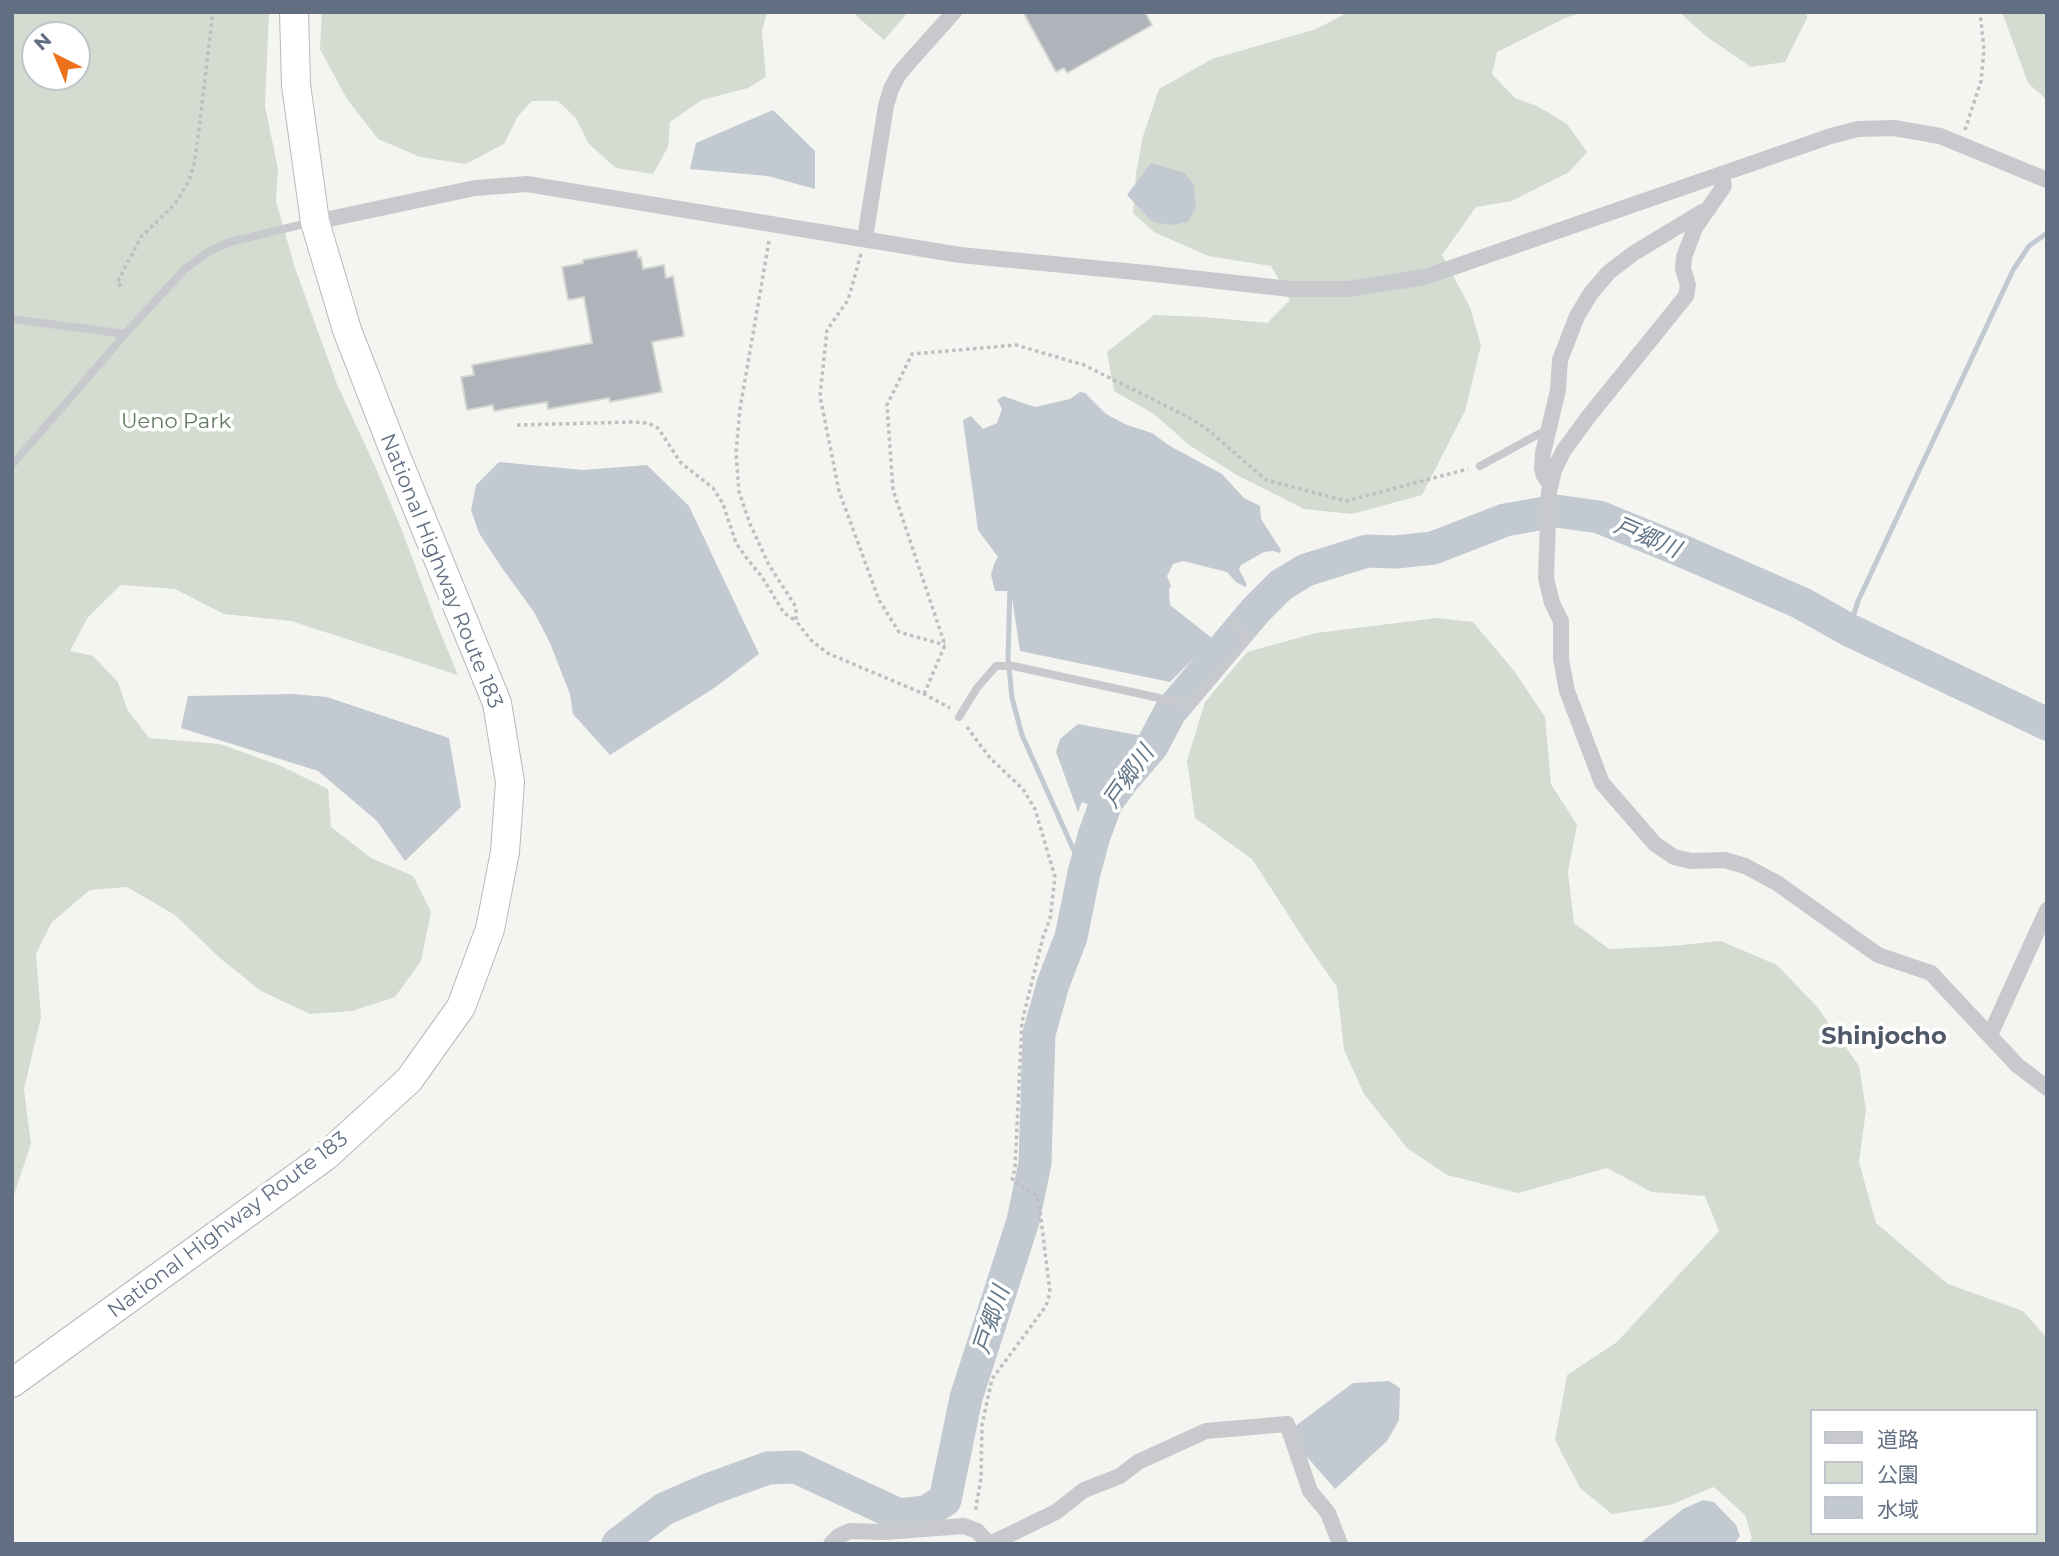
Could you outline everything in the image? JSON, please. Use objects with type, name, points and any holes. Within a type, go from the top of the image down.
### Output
[{"type":"highway","name":"National Highway Route 183","points":[[12,1383],[326,1156],[409,1080],[461,1007],[491,929],[505,852],[510,782],[497,704],[347,330],[315,222],[296,85],[294,12]]},
{"type":"street","points":[[865,238],[891,89],[899,74],[954,12]]},
{"type":"street","points":[[315,222],[475,188],[527,184],[960,255],[1290,289],[1348,289],[1425,276],[1858,129],[1907,129],[1940,136],[2047,180]]},
{"type":"street","points":[[1721,174],[1724,186],[1695,228],[1684,257],[1683,269],[1688,285],[1686,296],[1630,363],[1564,450],[1554,470],[1550,484],[1546,578],[1552,603],[1561,621],[1561,659],[1567,691],[1602,783],[1655,844],[1674,857],[1691,861],[1725,860],[1745,866],[1777,883],[1878,955],[1931,973],[2017,1065],[2047,1088]]},
{"type":"street","points":[[1550,484],[1542,468],[1556,405],[1563,351],[1577,317],[1591,293],[1617,265],[1709,206]]},
{"type":"street","points":[[1990,1035],[2047,910]]},
{"type":"street","points":[[831,1544],[850,1531],[885,1532],[964,1526],[978,1531],[990,1544],[1056,1512],[1084,1490],[1120,1476],[1138,1461],[1206,1431],[1287,1424],[1310,1491],[1328,1513],[1340,1544]]},
{"type":"lane","points":[[12,465],[185,269],[208,252],[230,242],[315,222]]},
{"type":"lane","points":[[12,319],[126,334]]},
{"type":"lane","points":[[1480,466],[1549,429]]},
{"type":"lane","points":[[959,717],[977,688],[996,666],[1013,666],[1191,705],[1247,639],[1233,622]]},
{"type":"path","points":[[121,286],[117,283],[141,237],[174,205],[189,181],[196,151],[212,12]]},
{"type":"path","points":[[1960,144],[1981,81],[1984,50],[1980,12]]},
{"type":"path","points":[[772,223],[740,409],[736,453],[739,492],[750,524],[769,565],[796,607],[796,621]]},
{"type":"path","points":[[865,238],[848,300],[827,330],[820,397],[839,491],[879,600],[899,632],[945,645]]},
{"type":"path","points":[[924,694],[945,645],[893,490],[887,405],[912,354],[1016,345],[1083,365],[1207,429],[1265,480],[1346,501],[1480,466]]},
{"type":"path","points":[[517,425],[632,422],[648,423],[658,428],[681,463],[713,488],[723,504],[736,543],[785,613],[796,621],[811,640],[827,653],[924,694],[950,708],[990,758],[1010,775],[1035,808],[1055,877],[1050,919],[1022,1022],[1015,1168],[1012,1181],[1035,1194],[1039,1203],[1050,1292],[1046,1306],[992,1379],[982,1425],[981,1478],[974,1521]]},
{"type":"green space","name":"Ueno Park","points":[[12,12],[269,12],[265,106],[278,169],[276,201],[295,268],[337,384],[401,528],[458,675],[291,621],[224,614],[175,589],[121,585],[88,617],[70,651],[93,656],[118,682],[127,709],[149,738],[220,744],[281,766],[328,789],[331,827],[371,858],[413,876],[431,912],[421,961],[395,997],[352,1011],[310,1014],[261,991],[221,959],[175,915],[127,887],[90,890],[52,922],[36,954],[41,1017],[24,1089],[31,1144],[12,1201]]},
{"type":"green space","points":[[322,12],[767,12],[762,32],[766,77],[748,88],[702,100],[670,122],[668,147],[653,174],[616,168],[588,143],[576,118],[558,101],[532,101],[518,116],[504,144],[466,164],[420,157],[378,139],[347,99],[320,49]]},
{"type":"green space","points":[[852,12],[908,12],[884,40]]},
{"type":"green space","points":[[1349,12],[1584,12],[1565,18],[1497,52],[1492,74],[1515,98],[1539,107],[1567,124],[1587,152],[1569,172],[1512,201],[1476,207],[1442,255],[1470,307],[1481,345],[1465,411],[1422,495],[1352,514],[1304,509],[1235,474],[1189,445],[1154,414],[1114,391],[1107,352],[1154,315],[1267,323],[1290,300],[1271,266],[1208,256],[1154,232],[1133,213],[1143,136],[1159,89],[1212,59],[1316,29]]},
{"type":"green space","points":[[1679,12],[1807,12],[1807,18],[1785,62],[1751,67],[1707,37]]},
{"type":"green space","points":[[2002,12],[2047,12],[2047,100],[2028,83]]},
{"type":"green space","points":[[1437,618],[1473,622],[1515,672],[1545,717],[1551,784],[1577,825],[1568,872],[1574,923],[1609,949],[1721,941],[1777,965],[1818,1008],[1859,1066],[1866,1110],[1859,1162],[1876,1223],[1948,1284],[2023,1311],[2047,1338],[2047,1544],[1749,1544],[1752,1538],[1745,1515],[1714,1487],[1670,1505],[1612,1514],[1580,1488],[1555,1440],[1567,1375],[1617,1342],[1719,1231],[1705,1196],[1652,1192],[1607,1168],[1518,1193],[1447,1175],[1407,1148],[1364,1094],[1344,1050],[1337,987],[1252,859],[1195,818],[1187,761],[1205,702],[1247,652],[1316,633]]},
{"type":"water","points":[[773,110],[815,151],[815,189],[768,176],[690,169],[696,143]]},
{"type":"water","points":[[1151,163],[1185,173],[1194,185],[1196,208],[1188,222],[1171,225],[1153,222],[1127,195]]},
{"type":"water","points":[[1080,392],[1085,393],[1106,414],[1127,425],[1152,433],[1170,446],[1222,474],[1244,498],[1260,506],[1261,519],[1281,550],[1280,553],[1264,552],[1241,565],[1239,569],[1247,585],[1245,587],[1227,572],[1183,561],[1173,564],[1167,576],[1171,586],[1170,605],[1213,639],[1170,682],[1020,651],[1011,591],[995,591],[991,575],[998,557],[978,530],[963,420],[971,416],[983,429],[997,423],[1002,409],[997,400],[1003,396],[1035,407],[1070,399]]},
{"type":"water","points":[[499,462],[583,470],[647,465],[689,506],[759,654],[717,686],[610,755],[573,714],[570,694],[550,643],[534,612],[479,533],[471,510],[476,485]]},
{"type":"water","points":[[293,694],[327,697],[449,738],[461,807],[405,861],[377,821],[318,771],[181,728],[188,696]]},
{"type":"water","points":[[1078,724],[1143,736],[1122,760],[1115,775],[1104,787],[1090,817],[1091,806],[1082,802],[1078,812],[1056,752],[1060,739]]},
{"type":"water","points":[[1389,1381],[1400,1388],[1399,1420],[1387,1441],[1335,1489],[1288,1435],[1298,1424],[1353,1383]]},
{"type":"water","points":[[1703,1500],[1714,1502],[1736,1525],[1740,1536],[1734,1544],[1639,1544],[1683,1509]]},
{"type":"building","points":[[1023,12],[1145,12],[1152,25],[1067,73],[1064,68],[1056,72]]},
{"type":"building","points":[[637,250],[643,269],[664,265],[666,278],[673,276],[684,336],[652,342],[662,392],[610,402],[609,398],[548,409],[547,402],[494,411],[493,405],[467,410],[461,377],[474,375],[472,365],[592,343],[584,297],[568,300],[562,267],[583,263],[583,260]]},
{"type":"waterway","points":[[1849,630],[1858,601],[2013,270],[2029,246],[2047,233]]},
{"type":"waterway","name":"戸郷川","points":[[618,1544],[664,1509],[768,1468],[796,1467],[899,1515],[926,1512],[945,1500],[966,1398],[1023,1221],[1035,1163],[1039,1034],[1053,984],[1071,937],[1084,873],[1106,803],[1152,746],[1170,712],[1256,610],[1281,585],[1306,570],[1367,551],[1396,552],[1433,548],[1505,520],[1556,511],[1599,517],[1801,603],[1849,630],[2047,724]]},
{"type":"waterway","points":[[1010,584],[1008,658],[1012,698],[1022,735],[1084,873]]},
{"type":"district","name":"Shinjocho","points":[[1884,1037]]}]
